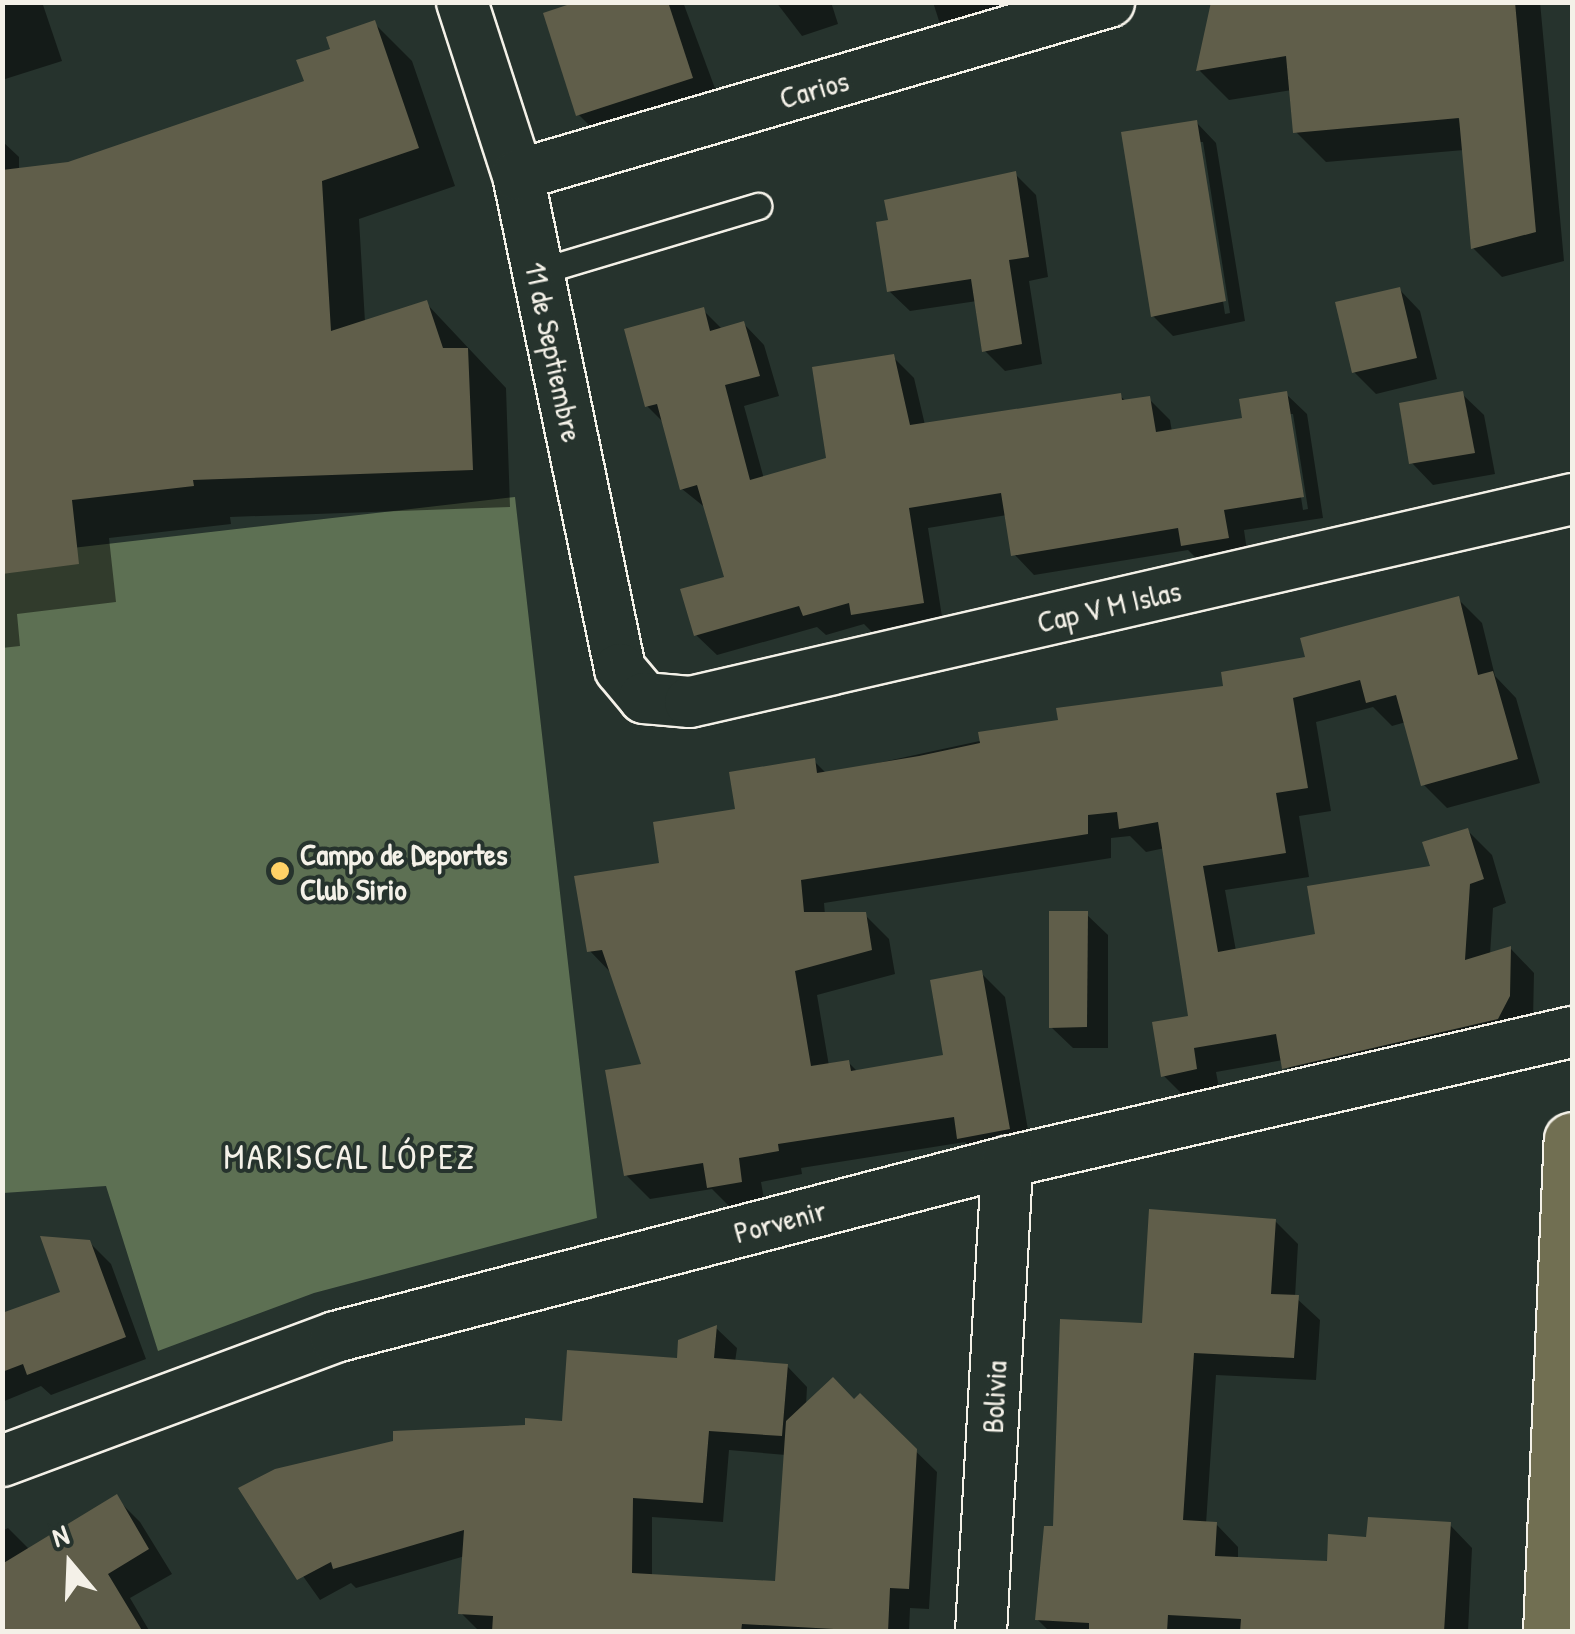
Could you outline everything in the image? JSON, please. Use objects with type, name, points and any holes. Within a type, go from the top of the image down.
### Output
[{"type":"main road","points":[[1552,1632],[1564,1521],[1572,1140]]},
{"type":"street","name":"11 de Septiembre","points":[[462,2],[518,175],[620,669],[644,698]]},
{"type":"street","name":"Carios","points":[[518,175],[1109,2]]},
{"type":"street","name":"Cap V M Islas","points":[[644,698],[690,702],[1572,499]]},
{"type":"street","name":"Porvenir","points":[[2,1460],[335,1337],[1007,1162],[1572,1032]]},
{"type":"street","name":"Bolivia","points":[[981,1632],[1007,1162]]},
{"type":"lane","points":[[538,272],[758,206]]},
{"type":"green space","name":"Campo de Deportes Club Sirio","points":[[515,497],[597,1218],[314,1293],[158,1351],[106,1186],[3,1193],[3,556]]},
{"type":"building","points":[[576,2],[668,2],[693,78],[576,116],[543,13]]},
{"type":"building","points":[[1211,2],[1515,2],[1536,232],[1471,249],[1459,118],[1293,133],[1286,56],[1196,71]]},
{"type":"building","points":[[375,20],[419,148],[322,181],[331,331],[427,300],[443,348],[468,348],[473,470],[193,480],[194,486],[72,500],[79,564],[2,574],[2,170],[68,162],[304,81],[296,60],[330,49],[326,37]]},
{"type":"building","points":[[1197,120],[1226,301],[1151,317],[1121,132]]},
{"type":"building","points":[[1016,171],[1029,257],[1009,260],[1022,344],[982,352],[971,279],[887,292],[876,222],[888,220],[884,200]]},
{"type":"building","points":[[1400,287],[1417,358],[1352,373],[1335,302]]},
{"type":"building","points":[[704,307],[710,331],[744,321],[760,376],[725,385],[750,480],[826,458],[812,367],[894,354],[910,425],[1121,393],[1122,400],[1150,396],[1156,432],[1242,418],[1239,399],[1287,391],[1304,497],[1224,510],[1229,538],[1181,546],[1178,528],[1011,556],[1001,493],[909,508],[924,603],[851,615],[849,603],[803,616],[799,606],[694,636],[680,589],[724,577],[697,485],[680,490],[657,404],[645,407],[624,329]]},
{"type":"building","points":[[1463,391],[1475,453],[1409,464],[1399,403]]},
{"type":"building","points":[[1459,596],[1478,675],[1493,671],[1518,759],[1421,786],[1396,695],[1366,703],[1360,680],[1293,698],[1308,788],[1276,793],[1286,853],[1203,866],[1218,952],[1315,934],[1307,886],[1430,866],[1422,842],[1468,828],[1484,879],[1470,884],[1465,960],[1511,946],[1510,996],[1498,1019],[1282,1069],[1276,1034],[1194,1048],[1197,1069],[1161,1077],[1152,1022],[1188,1016],[1158,822],[1119,829],[1117,812],[1088,815],[1088,834],[801,880],[804,912],[866,912],[872,950],[795,971],[811,1066],[849,1060],[851,1071],[943,1055],[930,980],[982,970],[1010,1129],[957,1139],[954,1117],[778,1144],[779,1151],[739,1158],[742,1182],[707,1188],[703,1163],[624,1176],[605,1070],[641,1064],[602,950],[587,952],[574,876],[659,863],[653,822],[735,809],[729,772],[815,758],[817,773],[919,756],[980,743],[978,732],[1058,720],[1056,708],[1223,686],[1221,672],[1305,657],[1300,638]]},
{"type":"building","points":[[1049,911],[1088,911],[1087,1027],[1049,1028]]},
{"type":"building","points":[[1149,1209],[1276,1219],[1271,1294],[1299,1295],[1294,1358],[1194,1353],[1183,1520],[1217,1522],[1215,1556],[1327,1561],[1328,1534],[1366,1537],[1368,1517],[1451,1522],[1444,1632],[1240,1632],[1241,1619],[1168,1615],[1167,1632],[1089,1632],[1089,1623],[1035,1620],[1044,1526],[1053,1526],[1060,1319],[1142,1323]]},
{"type":"building","points":[[40,1236],[90,1240],[126,1337],[27,1375],[23,1364],[2,1372],[2,1313],[60,1292]]},
{"type":"building","points":[[717,1325],[714,1358],[788,1364],[782,1436],[709,1431],[703,1503],[633,1498],[632,1573],[775,1581],[786,1421],[833,1377],[854,1399],[860,1393],[917,1449],[909,1589],[890,1588],[888,1632],[742,1624],[741,1632],[492,1632],[493,1616],[458,1614],[464,1530],[333,1569],[331,1562],[297,1580],[238,1488],[275,1469],[393,1441],[393,1431],[525,1425],[525,1418],[562,1421],[567,1350],[677,1358],[678,1340]]},
{"type":"building","points":[[117,1494],[149,1549],[108,1574],[143,1632],[2,1632],[2,1564]]},
{"type":"place","name":"Campo de Deportes Club Sirio","points":[[280,871]]},
{"type":"district","name":"MARISCAL LÓPEZ","points":[[350,1157]]}]
